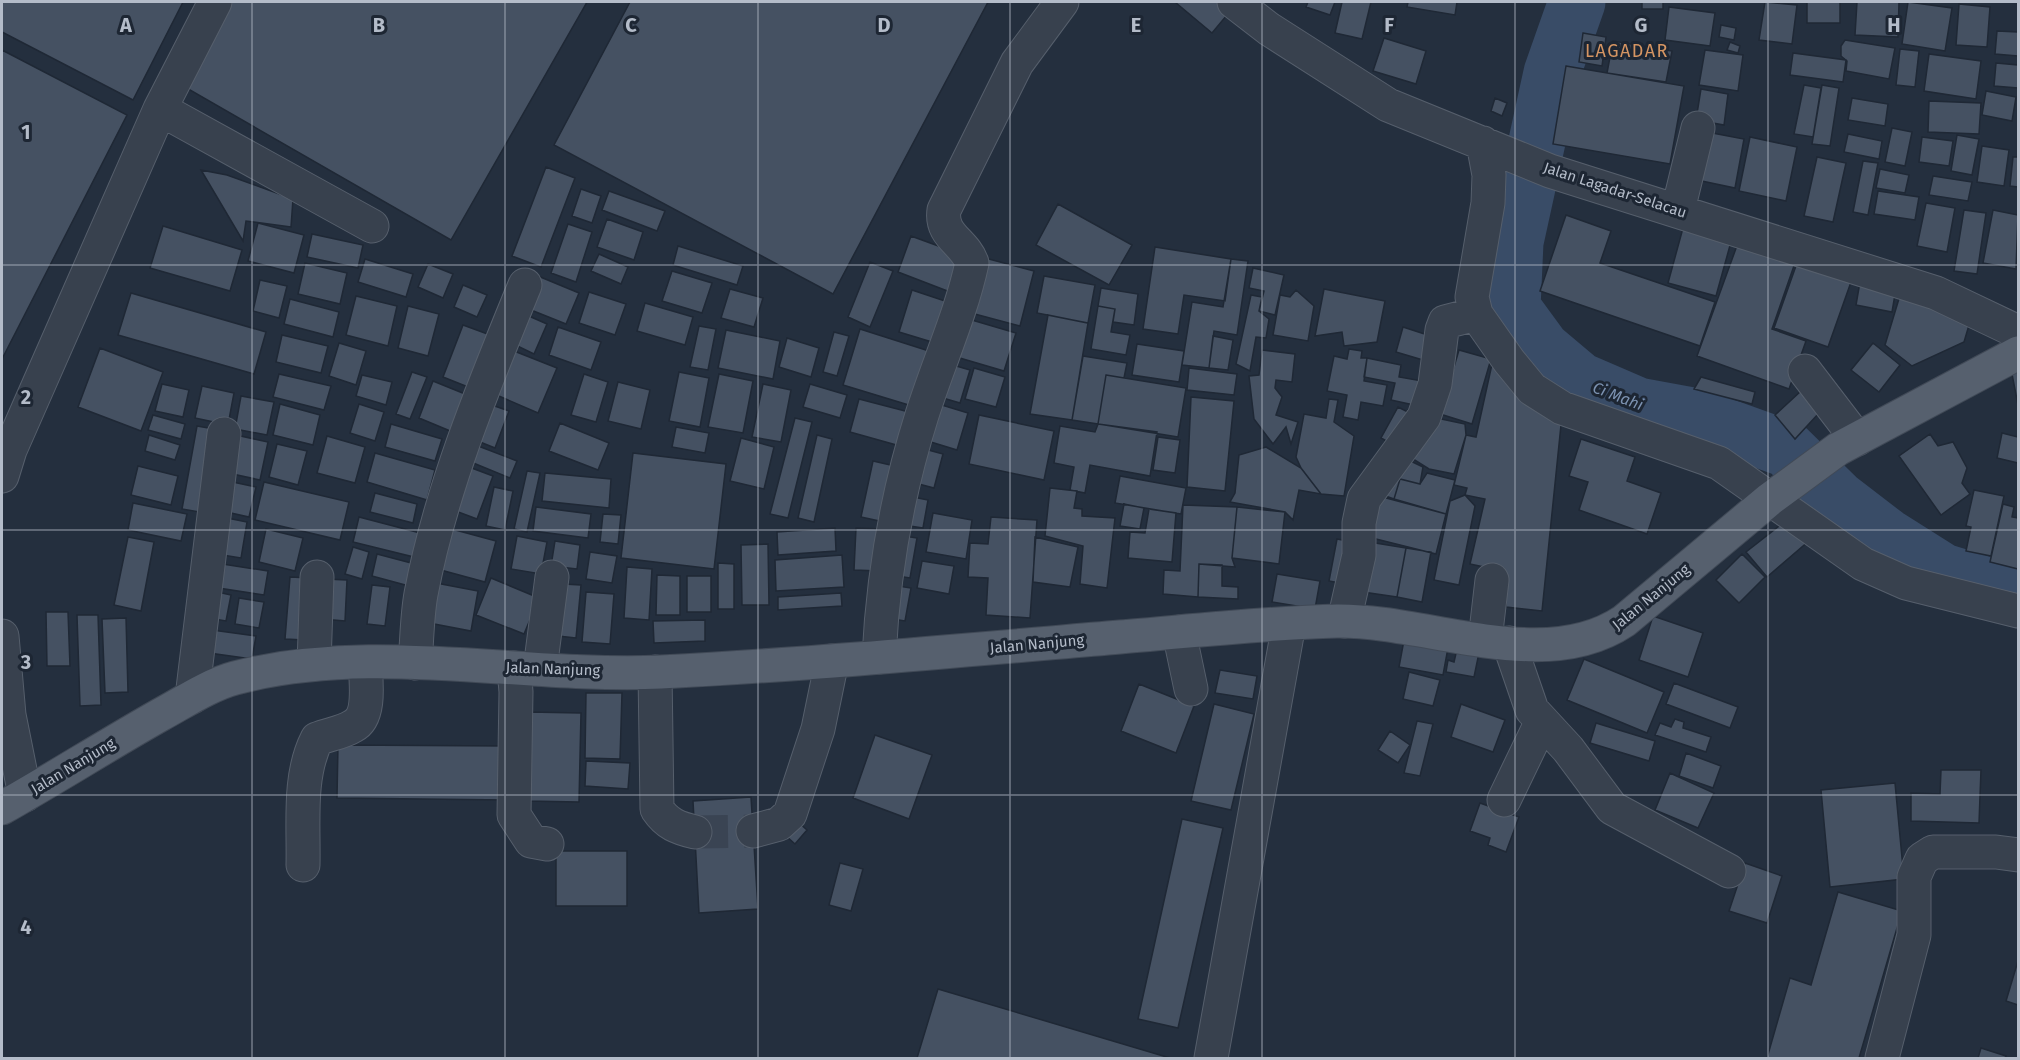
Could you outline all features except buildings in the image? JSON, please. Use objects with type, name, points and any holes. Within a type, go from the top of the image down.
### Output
[{"type":"main road","name":"Jalan Nanjung","points":[[13,802],[192,697],[229,679],[314,664],[414,663],[655,672],[832,661],[1179,632],[1344,621],[1497,641],[1556,644],[1591,638],[1608,632],[1770,499],[1847,444],[2019,353]]},
{"type":"street","points":[[2,476],[10,450],[160,109],[215,2]]},
{"type":"street","points":[[879,657],[882,598],[897,508],[922,415],[972,262],[968,253],[949,234],[943,218],[944,210],[1017,63],[1062,2]]},
{"type":"street","name":"Jalan Lagadar-Selacau","points":[[1234,2],[1269,29],[1389,105],[1550,171],[1936,293],[2019,332]]},
{"type":"street","points":[[160,109],[372,226]]},
{"type":"street","points":[[1678,210],[1698,128]]},
{"type":"street","points":[[1483,143],[1489,175],[1488,203],[1472,297],[1476,314],[1519,375],[1546,399],[1586,417],[1719,463],[1863,564],[1906,583],[2019,611]]},
{"type":"street","points":[[414,663],[421,595],[454,472],[489,371],[525,285]]},
{"type":"street","points":[[1344,621],[1359,555],[1359,523],[1364,500],[1424,417],[1435,384],[1445,322],[1476,314]]},
{"type":"street","points":[[1805,371],[1847,444]]},
{"type":"street","points":[[192,697],[224,434]]},
{"type":"street","points":[[314,664],[317,577]]},
{"type":"street","points":[[547,844],[531,841],[514,815],[516,692],[527,669],[552,577]]},
{"type":"street","points":[[1492,580],[1497,641],[1532,710],[1568,749],[1612,808],[1729,871]]},
{"type":"street","points":[[1211,1059],[1289,624]]},
{"type":"street","points":[[1179,632],[1191,689]]},
{"type":"street","points":[[2,636],[13,802]]},
{"type":"street","points":[[753,831],[779,824],[790,814],[818,729],[832,661]]},
{"type":"street","points":[[303,865],[306,771],[311,751],[317,740],[356,725],[362,720],[366,694],[365,663]]},
{"type":"street","points":[[655,672],[657,809],[664,819],[672,824],[695,832]]},
{"type":"street","points":[[1504,800],[1542,721]]},
{"type":"street","points":[[1882,1059],[1914,935],[1914,877],[1922,860],[1933,852],[1996,852],[2019,855]]},
{"type":"waterway","name":"Ci Mahi","points":[[1577,2],[1552,73],[1515,242],[1512,308],[1542,349],[1580,381],[1638,406],[1698,417],[1787,449],[1839,500],[1886,536],[1943,572],[2018,595]]},
{"type":"tunnel","points":[[695,832],[753,831]]},
{"type":"district","name":"LAGADAR","points":[[1627,51]]}]
